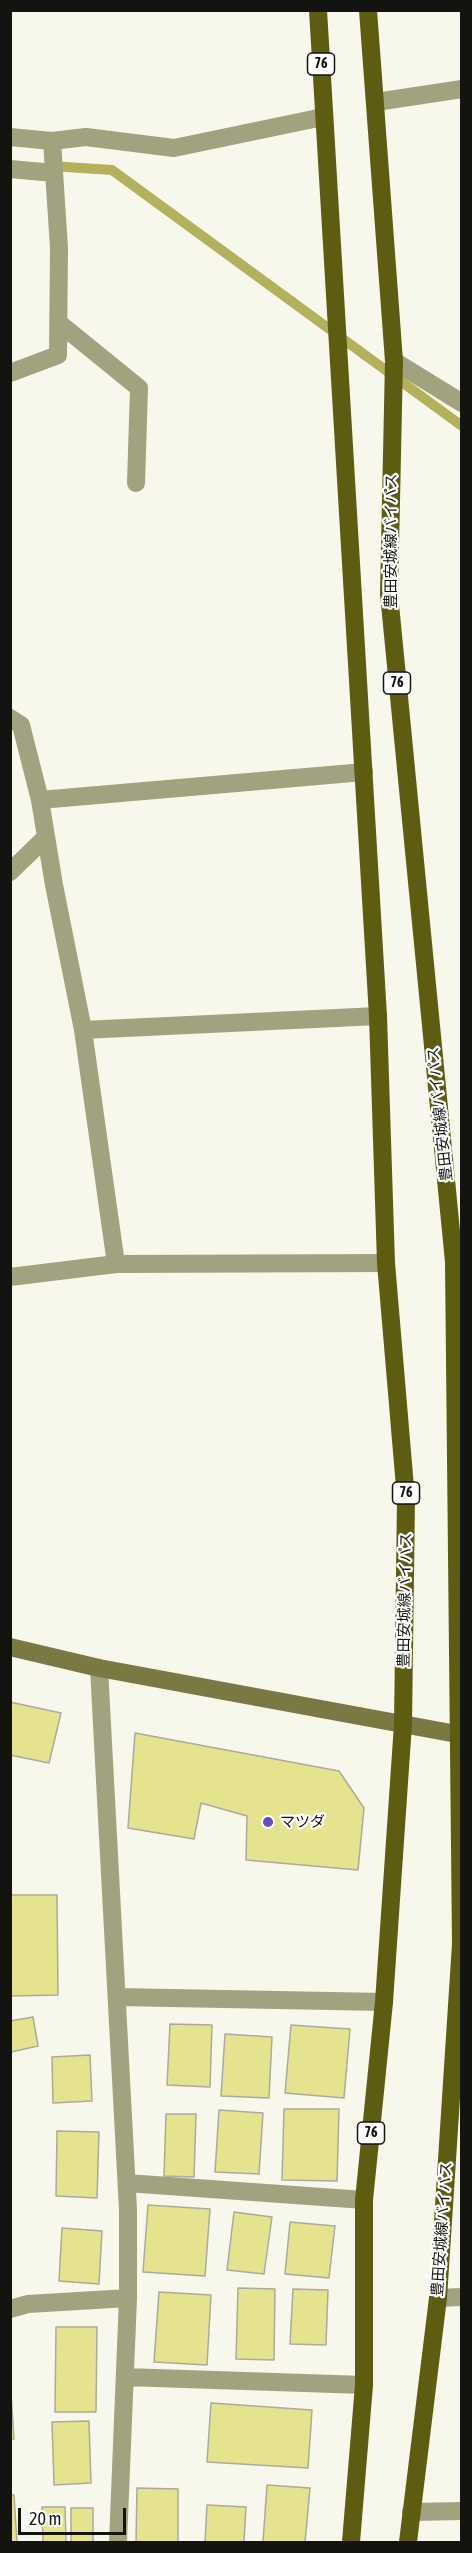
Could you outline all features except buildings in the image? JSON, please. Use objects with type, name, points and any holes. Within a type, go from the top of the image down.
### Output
[{"type":"main road","name":"豊田安城線バイパス","points":[[318,10],[378,1016],[386,1263],[406,1499],[403,1724],[384,2002],[364,2200],[364,2385],[351,2542]]},
{"type":"main road","name":"豊田安城線バイパス","points":[[368,10],[394,361],[388,594],[458,1263],[461,1944],[438,2298],[408,2542]]},
{"type":"street","points":[[376,102],[462,89]]},
{"type":"street","points":[[10,137],[52,141],[86,137],[174,148],[323,117]]},
{"type":"street","points":[[10,373],[58,355],[59,248],[52,141]]},
{"type":"street","points":[[10,169],[54,173]]},
{"type":"street","points":[[59,323],[139,388],[136,483]]},
{"type":"street","points":[[394,361],[462,403]]},
{"type":"street","points":[[10,718],[21,725],[40,800],[83,1030],[116,1264]]},
{"type":"street","points":[[40,800],[364,772]]},
{"type":"street","points":[[10,873],[46,837]]},
{"type":"street","points":[[83,1030],[378,1016]]},
{"type":"street","points":[[10,1277],[116,1264],[386,1263]]},
{"type":"street","points":[[10,1647],[99,1668],[461,1734]]},
{"type":"street","points":[[99,1668],[127,2183],[128,2298],[118,2542]]},
{"type":"street","points":[[117,1997],[384,2002]]},
{"type":"street","points":[[127,2183],[364,2200]]},
{"type":"street","points":[[438,2298],[462,2297]]},
{"type":"street","points":[[10,2309],[28,2304],[128,2298]]},
{"type":"street","points":[[125,2377],[364,2385]]},
{"type":"street","points":[[411,2512],[462,2511]]},
{"type":"waterway","points":[[51,166],[112,170],[462,426]]},
{"type":"place","name":"マツダ","points":[[268,1822]]}]
